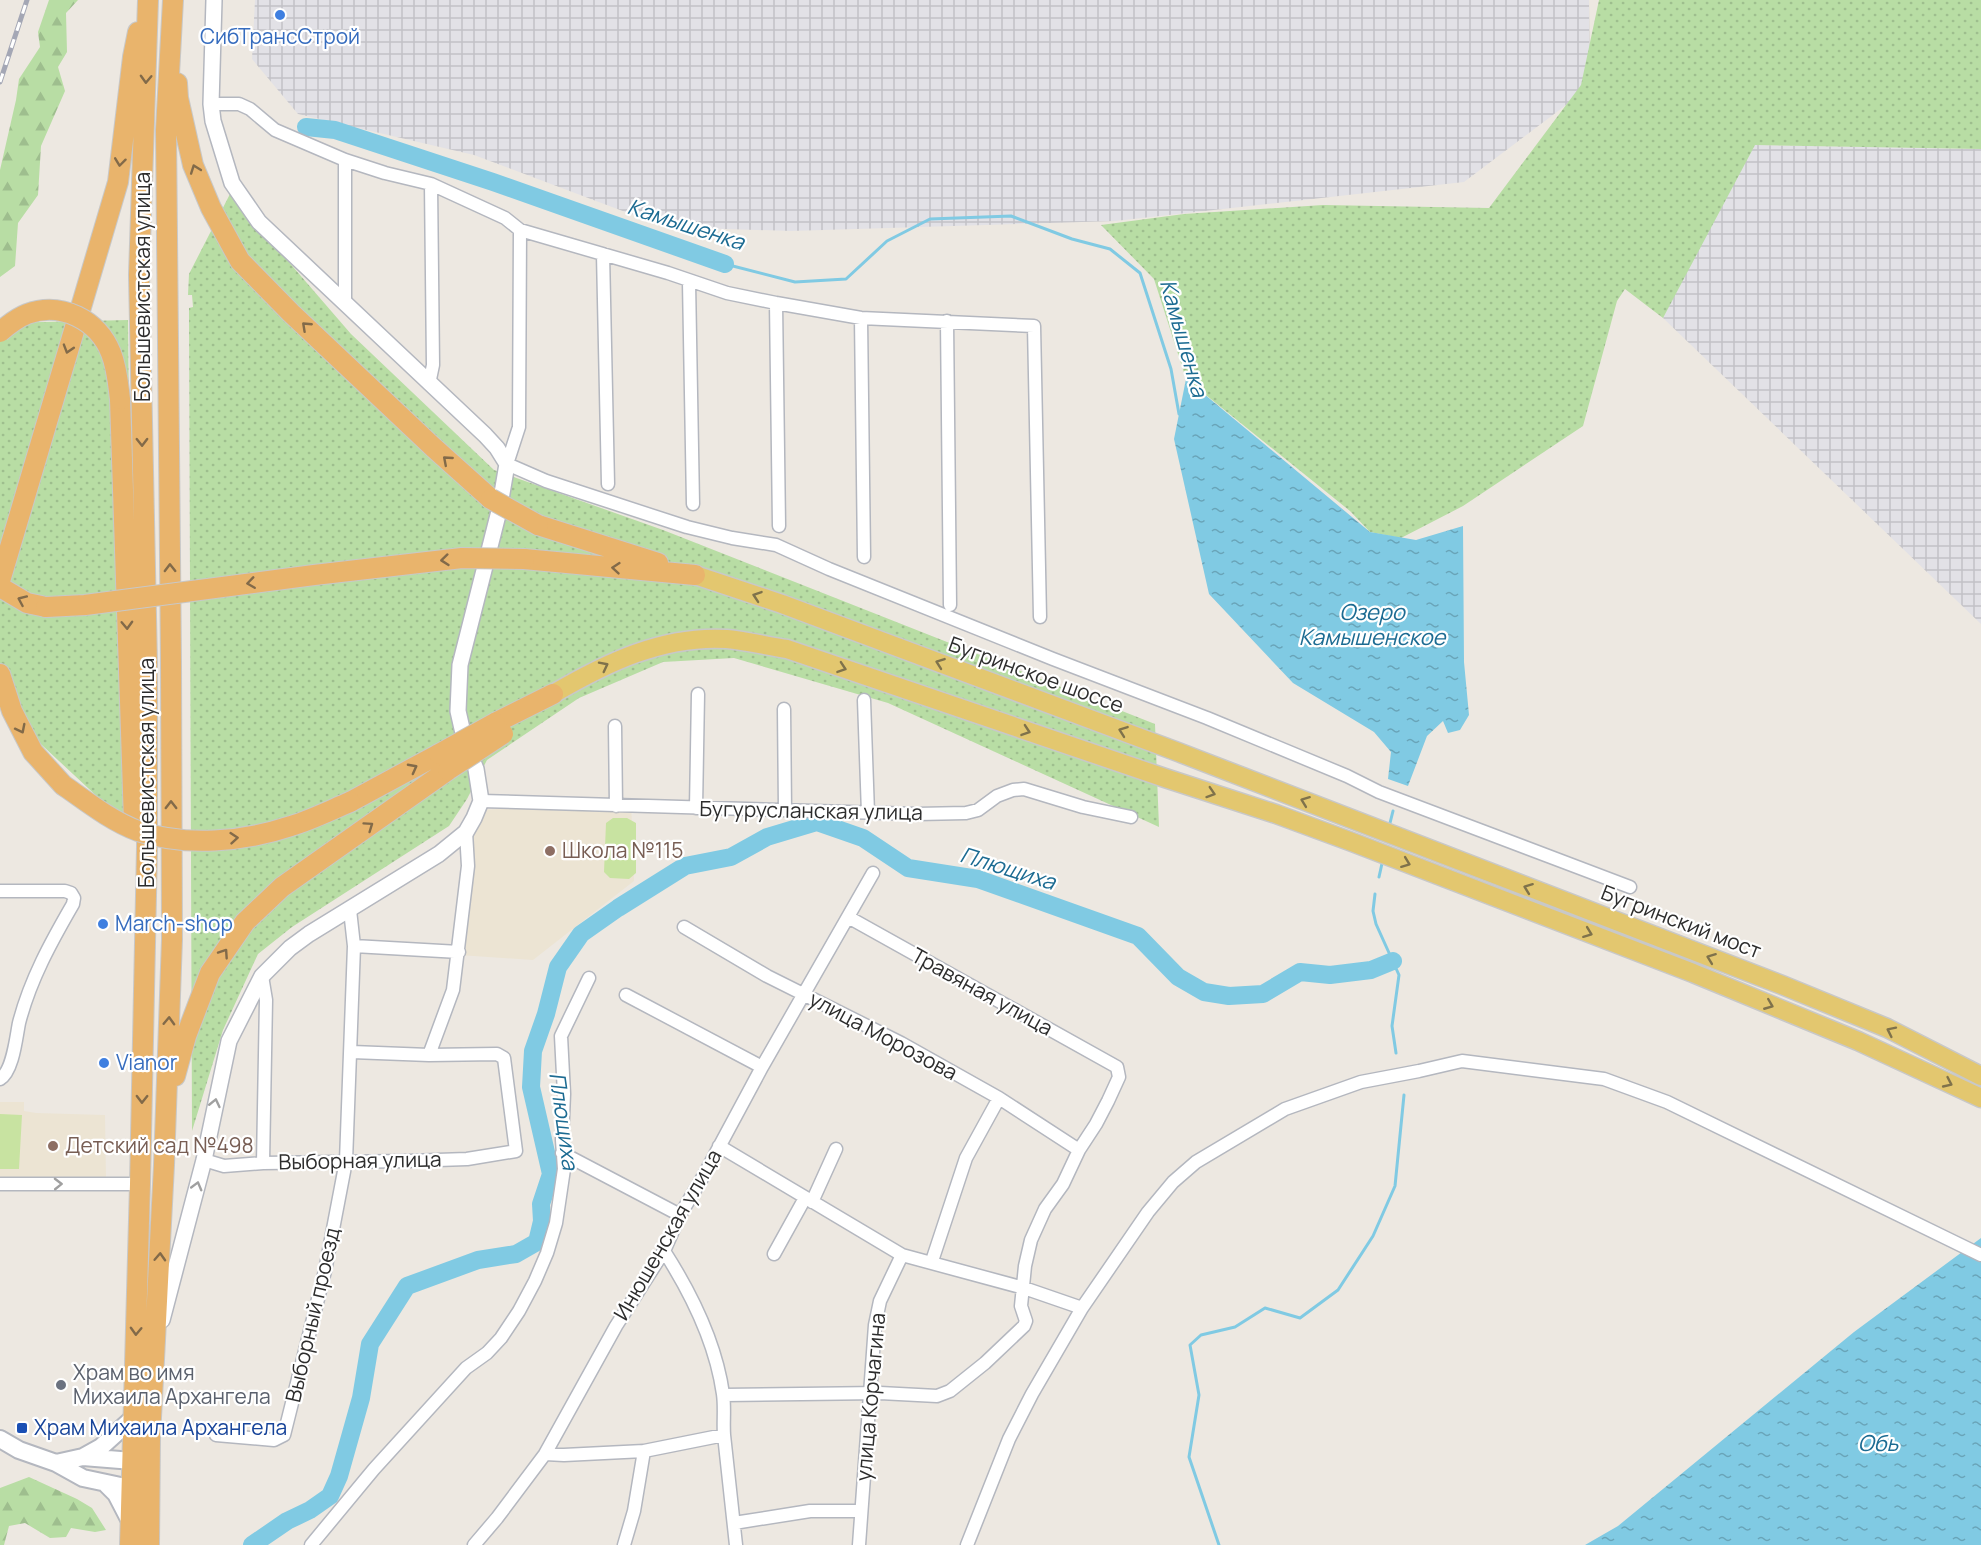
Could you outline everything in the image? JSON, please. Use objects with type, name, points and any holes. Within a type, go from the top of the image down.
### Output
[{"type":"highway","points":[[0,581],[118,182],[133,57],[146,0]]},
{"type":"highway","name":"Большевистская улица","points":[[140,1462],[132,1419],[140,1184],[147,847],[147,665],[139,275],[146,0]]},
{"type":"highway","points":[[173,9],[178,98],[193,165],[211,207],[240,261],[291,313],[491,499],[538,525],[695,575]]},
{"type":"highway","name":"Большевистская улица","points":[[149,1545],[140,1488],[140,1462],[156,1344],[172,939],[166,130],[173,9]]},
{"type":"highway","points":[[0,332],[27,314],[43,310],[58,310],[78,316],[94,327],[103,338],[117,369],[120,399],[133,796],[144,1011]]},
{"type":"highway","points":[[0,587],[27,603],[46,607],[84,606],[314,575],[450,560],[524,559],[695,575]]},
{"type":"highway","points":[[0,674],[12,711],[33,752],[63,785],[101,812],[137,830],[182,841],[238,839],[291,826],[444,762]]},
{"type":"highway","points":[[165,1126],[186,1036],[210,973],[245,922],[282,887],[444,762],[553,694]]},
{"type":"highway","name":"Большевистская улица","points":[[130,1545],[130,1521],[140,1488]]},
{"type":"main road","name":"Бугринское шоссе","points":[[695,575],[782,604],[1156,744],[1359,823]]},
{"type":"main road","points":[[553,694],[625,656],[676,641],[726,639],[787,649],[1154,775],[1276,814],[1352,842],[1682,969],[1858,1041],[1981,1098]]},
{"type":"main road","name":"Бугринский мост","points":[[1359,823],[1782,985],[1887,1028],[1981,1076]]},
{"type":"main road","points":[[57,1463],[83,1457],[102,1447],[132,1419]]},
{"type":"main road","points":[[0,1439],[26,1454],[57,1463],[83,1478],[140,1488]]},
{"type":"main road","points":[[83,1457],[140,1462]]},
{"type":"main road","points":[[105,1483],[116,1494],[130,1521]]},
{"type":"street","points":[[214,0],[211,104],[213,121],[232,183],[259,222],[485,435],[497,447],[507,464],[546,481],[687,527],[732,538],[776,545],[829,569],[1053,659],[1207,718],[1347,776],[1379,792],[1630,887]]},
{"type":"street","points":[[211,104],[239,104],[250,109],[275,130],[345,160],[431,184],[505,218],[520,230],[668,273],[727,293],[861,318],[1034,326],[1040,617]]},
{"type":"street","points":[[345,160],[345,304]]},
{"type":"street","points":[[429,384],[433,365],[431,184]]},
{"type":"street","points":[[156,1344],[204,1160],[229,1041],[262,976],[290,948],[309,934],[439,854],[466,832],[481,801],[476,769],[465,741],[458,711],[460,665],[499,511],[507,464],[519,428],[520,230]]},
{"type":"street","points":[[603,254],[608,484]]},
{"type":"street","points":[[689,282],[693,504]]},
{"type":"street","points":[[776,303],[779,526]]},
{"type":"street","points":[[861,318],[864,557]]},
{"type":"street","points":[[947,321],[950,605]]},
{"type":"street","points":[[696,808],[698,694]]},
{"type":"street","points":[[864,700],[868,813]]},
{"type":"street","points":[[784,709],[785,810]]},
{"type":"street","points":[[615,726],[615,806]]},
{"type":"street","name":"Бугурусланская улица","points":[[481,801],[868,813],[966,813],[978,810],[997,796],[1012,790],[1024,789],[1083,807],[1131,817]]},
{"type":"street","points":[[352,1052],[429,1055],[453,990],[468,866],[466,832]]},
{"type":"street","name":"Инюшенская улица","points":[[474,1545],[545,1454],[616,1326],[664,1251],[680,1215],[873,873]]},
{"type":"street","points":[[0,891],[65,891],[71,893],[74,898],[73,904],[50,943],[25,1000],[9,1070],[0,1079]]},
{"type":"street","points":[[346,1161],[352,1052],[354,946],[350,910]]},
{"type":"street","name":"Травяная улица","points":[[848,916],[1117,1067],[1119,1077],[1112,1093],[1079,1150]]},
{"type":"street","name":"улица Морозова","points":[[684,927],[767,976],[901,1043],[999,1098],[1079,1150]]},
{"type":"street","points":[[354,946],[459,952]]},
{"type":"street","points":[[262,976],[266,1000],[263,1163]]},
{"type":"street","points":[[311,1545],[374,1469],[466,1368],[487,1353],[519,1311],[547,1252],[556,1223],[564,1169],[561,1036],[589,978]]},
{"type":"street","points":[[626,995],[762,1067]]},
{"type":"street","name":"Выборная улица","points":[[204,1160],[224,1166],[467,1158],[516,1151],[504,1058],[497,1054],[429,1055]]},
{"type":"street","points":[[967,1545],[1009,1439],[1032,1394],[1082,1308],[1148,1212],[1173,1182],[1196,1162],[1285,1109],[1360,1082],[1462,1061],[1604,1079],[1667,1102],[1981,1255]]},
{"type":"street","points":[[932,1261],[939,1234],[966,1158],[999,1098]]},
{"type":"street","points":[[719,1146],[902,1254],[1024,1288],[1082,1308]]},
{"type":"street","points":[[774,1254],[808,1200],[836,1149]]},
{"type":"street","points":[[724,1395],[880,1393],[937,1396],[950,1391],[985,1363],[1024,1326],[1026,1320],[1021,1306],[1025,1266],[1031,1240],[1045,1209],[1063,1184],[1079,1150]]},
{"type":"street","points":[[562,1153],[680,1215]]},
{"type":"street","name":"Выборный проезд","points":[[216,1436],[274,1440],[284,1435],[325,1270],[346,1161]]},
{"type":"street","points":[[0,1184],[140,1184]]},
{"type":"street","points":[[664,1251],[704,1328],[717,1363],[724,1395],[724,1435],[736,1545]]},
{"type":"street","name":"улица Корчагина","points":[[859,1545],[875,1325],[880,1301],[902,1254]]},
{"type":"street","points":[[545,1454],[644,1451],[724,1435]]},
{"type":"street","points":[[624,1545],[634,1511],[644,1451]]},
{"type":"street","points":[[734,1523],[810,1511],[861,1511]]},
{"type":"shaded area","points":[[255,0],[1589,0],[1590,87],[1464,182],[1115,221],[791,231],[665,227],[474,155],[298,114],[252,59]]},
{"type":"shaded area","points":[[1755,145],[1981,149],[1981,624],[1663,318],[1720,200]]},
{"type":"shaded area","name":"Школа №115","points":[[631,801],[634,881],[533,960],[459,955],[470,821],[482,810]]},
{"type":"shaded area","name":"Детский сад №498","points":[[0,1102],[24,1102],[24,1111],[36,1113],[105,1115],[106,1180],[0,1177]]},
{"type":"green space","points":[[49,0],[78,0],[66,13],[67,52],[58,67],[65,91],[41,146],[38,195],[18,223],[15,266],[0,277],[0,170],[19,79],[40,47],[38,32]]},
{"type":"green space","points":[[1599,0],[1981,0],[1981,149],[1755,145],[1663,318],[1625,289],[1617,301],[1583,426],[1463,506],[1401,538],[1370,532],[1350,511],[1186,379],[1154,279],[1101,225],[1184,214],[1323,205],[1489,208],[1581,85]]},
{"type":"green space","points":[[230,194],[351,334],[494,470],[663,530],[1155,724],[1159,827],[888,703],[734,658],[663,662],[579,698],[487,760],[467,799],[449,826],[292,927],[258,954],[223,1030],[192,1131],[189,308],[193,307],[192,295],[188,295],[189,274]]},
{"type":"green space","points":[[128,320],[133,830],[0,706],[0,323]]},
{"type":"green space","points":[[613,818],[627,818],[636,823],[636,873],[629,879],[610,878],[604,872],[606,823]]},
{"type":"green space","points":[[0,1114],[22,1115],[19,1169],[0,1169]]},
{"type":"green space","points":[[29,1477],[92,1508],[106,1530],[95,1532],[71,1528],[66,1537],[50,1538],[25,1523],[9,1526],[4,1545],[0,1545],[0,1488]]},
{"type":"water","name":"Озеро Камышенское","points":[[1186,379],[1370,532],[1416,540],[1463,526],[1464,662],[1469,715],[1460,730],[1448,733],[1443,721],[1427,736],[1408,786],[1388,779],[1391,752],[1374,732],[1293,683],[1209,594],[1174,439]]},
{"type":"water","name":"Обь","points":[[1981,1238],[1981,1545],[1585,1545],[1618,1526],[1854,1332]]},
{"type":"waterway","name":"Камышенка","points":[[306,127],[335,130],[493,182],[725,264]]},
{"type":"waterway","name":"Камышенка","points":[[725,264],[795,282],[846,279],[887,241],[930,219],[1011,216],[1072,239],[1110,249],[1140,273],[1171,369],[1179,414]]},
{"type":"waterway","points":[[1389,827],[1393,811]]},
{"type":"waterway","name":"Плющиха","points":[[252,1545],[330,1496],[339,1476],[361,1398],[370,1344],[407,1286],[478,1260],[516,1254],[537,1242],[542,1221],[541,1204],[551,1174],[531,1087],[533,1051],[546,1014],[558,967],[581,934],[685,866],[731,857],[767,837],[817,822],[863,838],[908,868],[978,879],[1138,936],[1178,977],[1204,992],[1229,996],[1263,994],[1300,972],[1330,975],[1371,970],[1393,961]]},
{"type":"waterway","points":[[1379,877],[1383,859]]},
{"type":"waterway","name":"Плющиха","points":[[1375,894],[1373,911],[1376,924],[1399,975],[1392,1026],[1396,1053]]},
{"type":"waterway","name":"Плющиха","points":[[1219,1545],[1189,1457],[1199,1395],[1190,1345],[1201,1335],[1235,1327],[1265,1308],[1300,1318],[1338,1290],[1373,1236],[1395,1186],[1404,1095]]},
{"type":"railway","points":[[0,82],[27,0]]},
{"type":"place","name":"СибТрансСтрой","points":[[280,15]]},
{"type":"place","name":"Школа №115","points":[[550,851]]},
{"type":"place","name":"March-shop","points":[[103,924]]},
{"type":"place","name":"Vianor","points":[[104,1063]]},
{"type":"place","name":"Детский сад №498","points":[[53,1146]]},
{"type":"place","name":"Храм во имя Михаила Архангела","points":[[61,1385]]},
{"type":"place","name":"Храм Михаила Архангела","points":[[22,1428]]}]
